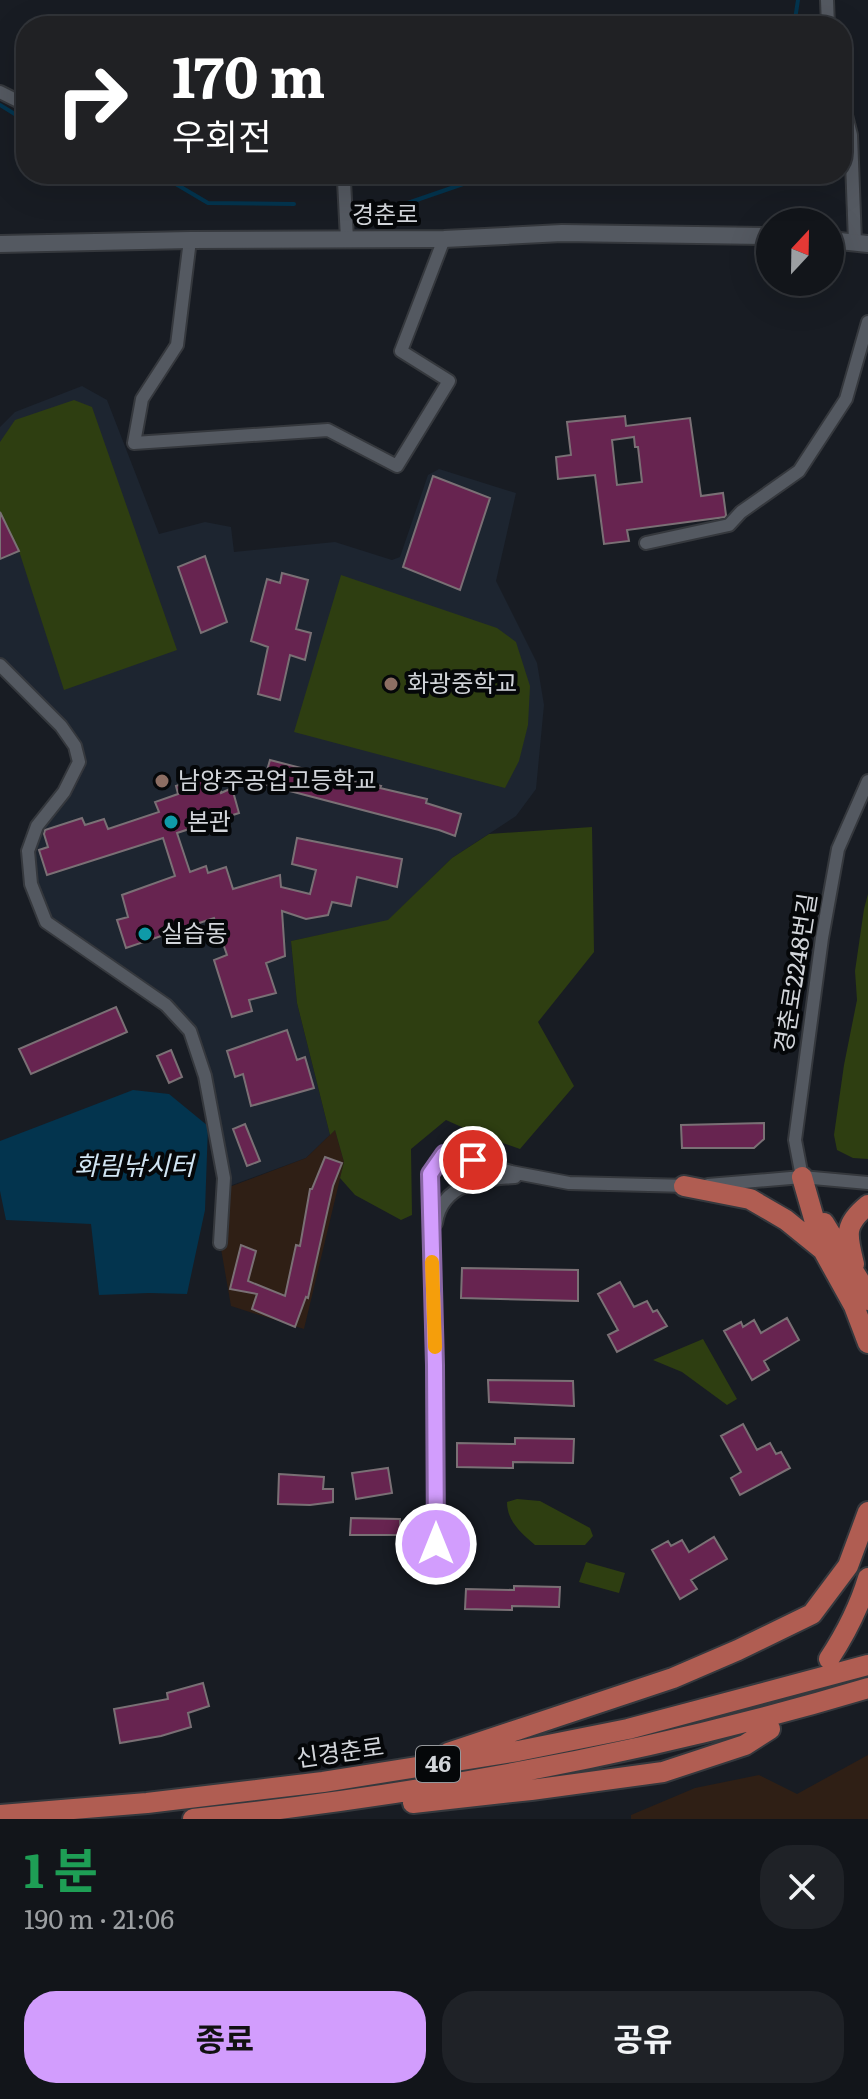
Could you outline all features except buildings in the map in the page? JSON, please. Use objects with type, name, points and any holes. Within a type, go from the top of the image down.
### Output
[{"type":"highway","points":[[802,1177],[823,1250],[854,1306],[868,1343]]},
{"type":"highway","points":[[802,1177],[830,1236],[859,1280],[868,1300]]},
{"type":"highway","points":[[684,1186],[750,1199],[786,1220],[823,1250]]},
{"type":"highway","points":[[859,1280],[849,1239],[849,1225],[868,1205]]},
{"type":"highway","points":[[389,1773],[673,1678],[812,1614],[848,1566],[868,1512]]},
{"type":"highway","points":[[829,1659],[862,1599],[868,1578]]},
{"type":"highway","name":"신경춘로","points":[[0,1815],[147,1803],[389,1773],[518,1751],[628,1729],[868,1665]]},
{"type":"highway","name":"신경춘로","points":[[193,1819],[423,1789],[608,1755],[868,1688]]},
{"type":"highway","points":[[318,1805],[404,1804],[663,1772],[745,1745],[770,1729]]},
{"type":"street","points":[[852,145],[862,243]]},
{"type":"street","points":[[344,184],[347,239]]},
{"type":"street","name":"경춘로","points":[[0,244],[444,239],[562,233],[756,236]]},
{"type":"street","points":[[190,240],[177,345],[142,399],[134,443],[328,430],[397,466],[449,381],[401,351],[444,239]]},
{"type":"street","points":[[646,543],[729,525],[741,512],[799,471],[846,399],[868,322]]},
{"type":"street","points":[[0,665],[61,726],[75,746],[79,762],[64,792],[37,826],[28,851],[31,884],[46,922],[166,1005],[190,1031],[205,1076],[224,1178],[220,1243]]},
{"type":"street","name":"경춘로2248번길","points":[[802,1177],[795,1140],[822,938],[838,849],[868,781]]},
{"type":"street","points":[[436,1550],[430,1174],[444,1154],[569,1183],[684,1186],[802,1177],[868,1183]]},
{"type":"street","points":[[432,1254],[438,1211],[449,1196],[469,1183],[529,1176]]},
{"type":"shaded area","points":[[82,386],[107,400],[159,534],[205,522],[231,527],[234,552],[335,542],[392,560],[400,557],[428,475],[439,469],[516,493],[496,581],[537,663],[544,705],[536,789],[516,816],[452,858],[388,921],[291,941],[297,1003],[330,1135],[306,1158],[224,1188],[190,1031],[166,1005],[46,922],[28,851],[78,762],[74,744],[0,665],[0,427],[15,412]]},
{"type":"shaded area","points":[[335,1130],[344,1162],[304,1329],[231,1306],[220,1243],[224,1189],[306,1158]]},
{"type":"shaded area","points":[[868,1755],[868,1819],[631,1819],[631,1815],[695,1788],[759,1775],[797,1794]]},
{"type":"green space","points":[[74,400],[92,407],[177,650],[64,690],[19,551],[0,512],[0,442],[15,420]]},
{"type":"green space","points":[[341,575],[497,628],[516,642],[530,686],[528,725],[519,761],[505,788],[294,732]]},
{"type":"green space","points":[[592,827],[594,952],[538,1022],[574,1086],[520,1149],[446,1120],[411,1149],[412,1215],[401,1220],[355,1195],[340,1178],[344,1162],[335,1130],[330,1135],[297,1003],[291,941],[388,920],[452,858],[489,834]]},
{"type":"green space","points":[[868,894],[868,1159],[853,1158],[837,1150],[834,1135],[857,1000],[855,971]]},
{"type":"green space","points":[[703,1339],[737,1399],[727,1405],[682,1372],[653,1360]]},
{"type":"green space","points":[[517,1499],[540,1501],[590,1528],[593,1536],[585,1545],[535,1545],[509,1515],[507,1502]]},
{"type":"green space","points":[[586,1562],[625,1573],[619,1593],[579,1582]]},
{"type":"water","name":"화림낚시터","points":[[133,1090],[169,1094],[208,1126],[205,1210],[187,1294],[99,1295],[91,1224],[6,1220],[0,1191],[0,1141]]},
{"type":"waterway","points":[[796,16],[798,0]]},
{"type":"waterway","points":[[0,105],[16,115]]},
{"type":"waterway","points":[[176,184],[208,203],[294,204]]},
{"type":"waterway","points":[[355,204],[402,205],[463,184]]},
{"type":"slow traffic","points":[[432,1262],[435,1347]]},
{"type":"place","name":"화광중학교","points":[[391,684]]},
{"type":"place","name":"남양주공업고등학교","points":[[162,781]]},
{"type":"place","name":"본관","points":[[171,822]]},
{"type":"place","name":"실습동","points":[[145,934]]},
{"type":"route","points":[[436,1544],[430,1174],[444,1154],[473,1160]]}]
